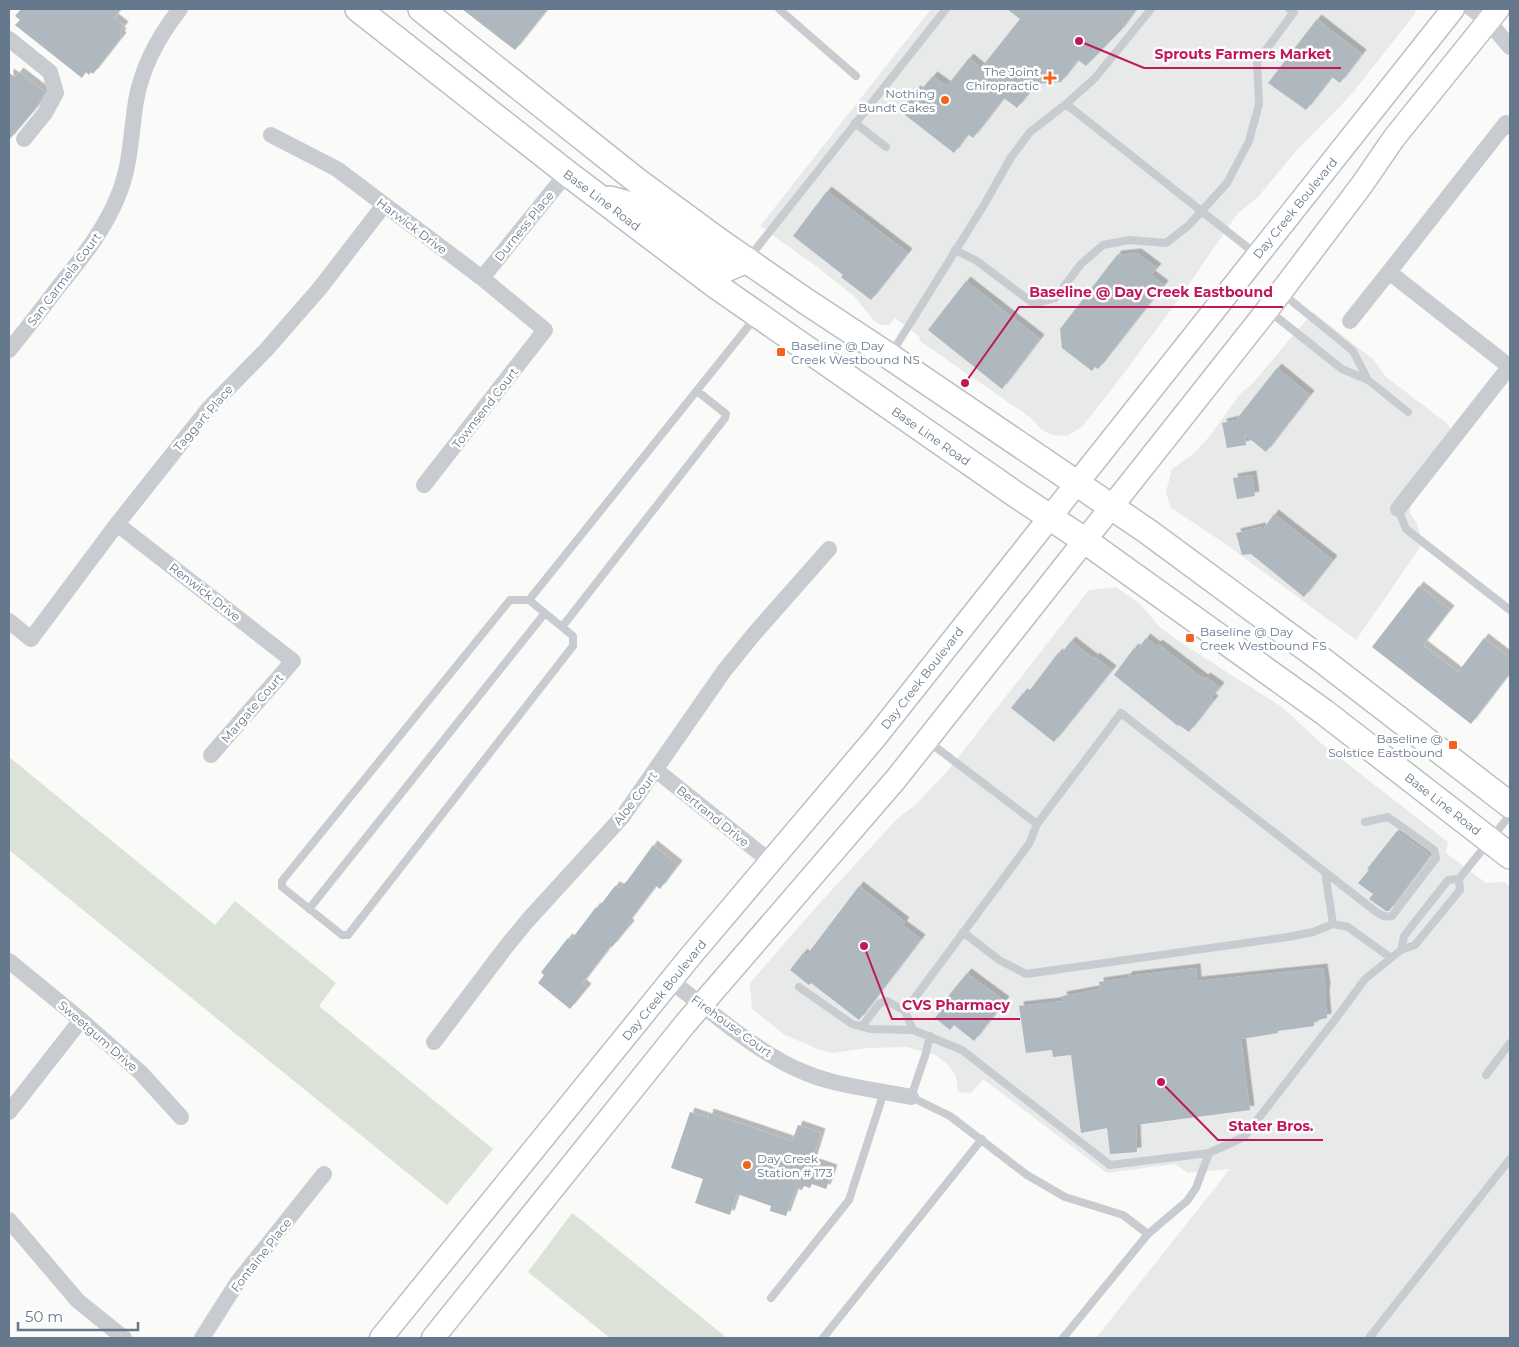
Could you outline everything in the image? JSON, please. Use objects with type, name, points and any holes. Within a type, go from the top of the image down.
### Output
[{"type":"main road","name":"Base Line Road","points":[[358,9],[567,173],[715,285],[1084,540],[1324,712],[1510,856]]},
{"type":"main road","points":[[420,9],[636,180],[804,300],[1111,506],[1322,660],[1510,805]]},
{"type":"main road","name":"Day Creek Boulevard","points":[[381,1338],[671,981],[875,738],[1075,483],[1453,9]]},
{"type":"main road","points":[[433,1338],[701,1004],[896,779],[927,740],[1362,186],[1394,138],[1486,13]]},
{"type":"main road","points":[[596,194],[646,209],[726,269],[747,260]]},
{"type":"street","name":"San Carmela Court","points":[[9,350],[86,252],[106,223],[120,192],[129,164],[136,99],[143,74],[158,38],[180,9]]},
{"type":"street","points":[[1486,13],[1510,29]]},
{"type":"street","points":[[1486,13],[1510,47]]},
{"type":"street","points":[[9,39],[50,72],[56,93],[46,113],[24,139]]},
{"type":"street","points":[[1350,321],[1506,123],[1510,127]]},
{"type":"street","name":"Harwick Drive","points":[[271,135],[337,169],[482,278],[546,330]]},
{"type":"street","name":"Durness Place","points":[[482,278],[567,173]]},
{"type":"street","name":"Taggart Place","points":[[9,621],[31,639],[117,524],[209,408],[266,350],[320,288],[384,206]]},
{"type":"street","points":[[1389,272],[1510,367],[1398,509]]},
{"type":"street","name":"Townsend Court","points":[[424,485],[546,330]]},
{"type":"street","name":"Renwick Drive","points":[[117,524],[293,661]]},
{"type":"street","name":"Aloe Court","points":[[434,1042],[528,920],[618,822],[724,671],[754,634],[830,549]]},
{"type":"street","name":"Margate Court","points":[[211,755],[293,661]]},
{"type":"street","name":"Bertrand Drive","points":[[656,770],[771,862]]},
{"type":"street","name":"Sweetgum Drive","points":[[9,961],[81,1020],[141,1073],[181,1117]]},
{"type":"street","name":"Firehouse Court","points":[[671,981],[748,1040],[785,1063],[818,1078],[911,1097]]},
{"type":"street","points":[[9,1112],[81,1020]]},
{"type":"street","name":"Fontaine Place","points":[[202,1338],[237,1283],[324,1174]]},
{"type":"street","points":[[9,1220],[78,1301],[124,1338]]},
{"type":"lane","points":[[779,9],[856,76]]},
{"type":"lane","points":[[747,260],[946,9]]},
{"type":"lane","points":[[889,356],[1010,159],[1030,132],[1066,104],[1100,72],[1151,9]]},
{"type":"lane","points":[[955,250],[977,261],[1034,304],[1055,298],[1081,264],[1103,245],[1129,240],[1166,244],[1188,226],[1227,183],[1249,141],[1259,104],[1257,62],[1294,12],[1289,9]]},
{"type":"lane","points":[[1066,104],[1257,255]]},
{"type":"lane","points":[[855,123],[886,147]]},
{"type":"lane","points":[[1274,300],[1342,369],[1368,380],[1408,412]]},
{"type":"lane","points":[[1274,300],[1353,351],[1368,380]]},
{"type":"lane","points":[[530,600],[758,315]]},
{"type":"lane","points":[[562,628],[725,418],[726,414],[697,391]]},
{"type":"lane","points":[[1398,509],[1406,529],[1510,610]]},
{"type":"lane","points":[[510,600],[530,600],[544,613],[573,636],[573,646],[348,935],[342,935],[282,888],[282,881],[510,600]]},
{"type":"lane","points":[[309,908],[544,613]]},
{"type":"lane","points":[[905,1011],[1029,844],[1037,824],[1121,713],[1341,886],[1387,918],[1398,910],[1436,858],[1436,855],[1434,850],[1388,817],[1364,822]]},
{"type":"lane","points":[[927,740],[1037,824]]},
{"type":"lane","points":[[799,987],[852,1024],[870,1029],[913,1030],[962,1050],[1110,1165],[1209,1153],[1244,1137],[1364,979],[1401,950],[1415,945],[1460,890],[1459,879],[1510,815]]},
{"type":"lane","points":[[1325,872],[1333,924]]},
{"type":"lane","points":[[1401,950],[1404,936],[1448,880],[1459,879]]},
{"type":"lane","points":[[963,932],[999,960],[1026,974],[1288,937],[1313,932],[1333,924],[1348,927],[1391,958]]},
{"type":"lane","points":[[862,1026],[880,1002],[887,1001],[905,1011],[913,1030]]},
{"type":"lane","points":[[930,1036],[911,1097],[950,1116],[1027,1175],[1066,1197],[1123,1214],[1148,1234]]},
{"type":"lane","points":[[1486,1075],[1510,1043]]},
{"type":"lane","points":[[771,1298],[848,1200],[884,1092]]},
{"type":"lane","points":[[823,1338],[982,1139]]},
{"type":"lane","points":[[1063,1338],[1148,1234],[1187,1201],[1196,1188],[1209,1153]]},
{"type":"lane","points":[[1369,1338],[1510,1159]]},
{"type":"shaded area","points":[[931,9],[1416,9],[1415,14],[1350,96],[1296,151],[1258,197],[1238,213],[1173,307],[1115,385],[1082,427],[1067,436],[1052,435],[1041,429],[1031,418],[920,341],[919,336],[895,318],[889,325],[881,325],[873,320],[855,297],[760,226]]},
{"type":"shaded area","points":[[1313,312],[1374,360],[1386,377],[1448,424],[1458,444],[1411,503],[1410,513],[1417,524],[1423,543],[1356,640],[1227,545],[1170,507],[1166,492],[1172,469],[1193,454],[1209,437],[1241,393],[1251,385]]},
{"type":"shaded area","points":[[1116,587],[1139,603],[1160,627],[1186,646],[1282,707],[1322,744],[1448,842],[1446,853],[1486,883],[1504,882],[1510,887],[1510,1338],[1096,1338],[1230,1169],[1188,1173],[1175,1164],[1107,1173],[983,1079],[971,1093],[958,1092],[956,1076],[948,1065],[936,1055],[907,1047],[868,1048],[832,1053],[785,1035],[752,1009],[751,982],[817,906],[897,819],[915,805],[946,773],[1089,590]]},
{"type":"shaded area","points":[[9,757],[215,925],[235,901],[336,983],[319,1006],[493,1149],[447,1205],[9,850]]},
{"type":"shaded area","points":[[572,1213],[727,1338],[610,1338],[528,1272]]},
{"type":"building","points":[[21,9],[121,9],[114,18],[124,26],[120,31],[122,37],[93,74],[91,72],[89,75],[86,72],[82,78],[15,25],[20,20],[15,16]]},
{"type":"building","points":[[462,9],[548,9],[515,50]]},
{"type":"building","points":[[1007,9],[1136,9],[1121,30],[1086,66],[1078,60],[1061,82],[1036,84],[1017,108],[1004,98],[973,138],[968,134],[954,153],[900,111],[916,90],[919,92],[933,76],[947,86],[969,58],[981,68],[1020,19]]},
{"type":"building","points":[[1317,19],[1362,54],[1340,83],[1332,77],[1306,110],[1268,83]]},
{"type":"building","points":[[19,72],[45,92],[37,107],[9,140],[9,73],[15,77]]},
{"type":"building","points":[[827,191],[908,253],[871,300],[841,277],[843,275],[793,236]]},
{"type":"building","points":[[1137,253],[1157,268],[1151,275],[1164,285],[1098,369],[1095,367],[1092,371],[1062,348],[1060,329],[1117,255]]},
{"type":"building","points":[[966,281],[1040,339],[1002,389],[928,330]]},
{"type":"building","points":[[1277,368],[1310,395],[1266,452],[1245,435],[1246,445],[1227,448],[1222,423],[1236,420]]},
{"type":"building","points":[[1252,475],[1255,496],[1237,499],[1233,478]]},
{"type":"building","points":[[1274,514],[1333,560],[1304,597],[1251,554],[1242,555],[1236,533],[1261,527],[1262,531]]},
{"type":"building","points":[[1419,586],[1450,610],[1423,645],[1458,672],[1484,638],[1510,658],[1510,673],[1471,724],[1372,647]]},
{"type":"building","points":[[1146,638],[1156,646],[1158,644],[1204,679],[1206,677],[1220,687],[1211,698],[1214,700],[1189,732],[1178,726],[1114,675],[1134,648],[1137,650]]},
{"type":"building","points":[[1071,641],[1112,670],[1054,742],[1011,708],[1023,693],[1026,695],[1058,653],[1060,655]]},
{"type":"building","points":[[1397,831],[1430,856],[1389,911],[1386,911],[1369,899],[1373,894],[1358,883]]},
{"type":"building","points":[[653,845],[678,865],[660,889],[656,886],[628,923],[630,925],[582,984],[587,988],[570,1009],[538,983],[544,975],[541,972],[568,938],[571,940],[615,886],[620,888],[627,881]]},
{"type":"building","points":[[859,886],[905,922],[902,925],[921,939],[859,1020],[811,983],[809,985],[790,970],[803,953],[806,956]]},
{"type":"building","points":[[1196,968],[1197,981],[1323,968],[1327,1018],[1314,1021],[1314,1026],[1241,1039],[1250,1110],[1136,1125],[1137,1152],[1110,1154],[1107,1128],[1081,1133],[1071,1055],[1053,1057],[1052,1050],[1026,1053],[1019,1006],[1063,1001],[1062,996],[1100,989],[1099,982],[1127,978],[1127,976]]},
{"type":"building","points":[[967,973],[1005,1001],[974,1041],[954,1025],[950,1030],[935,1018],[944,1006],[941,1005]]},
{"type":"building","name":"Day Creek Station # 173","points":[[690,1112],[708,1118],[709,1113],[792,1141],[798,1125],[821,1133],[812,1162],[833,1169],[826,1189],[812,1184],[810,1188],[804,1186],[802,1190],[796,1188],[786,1216],[770,1211],[771,1206],[737,1194],[730,1215],[695,1203],[703,1179],[671,1168]]},
{"type":"place","name":"Sprouts Farmers Market","points":[[1079,41]]},
{"type":"place","name":"The Joint Chiropractic","points":[[1050,78]]},
{"type":"place","name":"Nothing Bundt Cakes","points":[[945,100]]},
{"type":"place","name":"Baseline @ Day Creek Westbound NS","points":[[781,352]]},
{"type":"place","name":"Baseline @ Day Creek Eastbound","points":[[965,383]]},
{"type":"place","name":"Baseline @ Day Creek Westbound FS","points":[[1190,638]]},
{"type":"place","name":"Baseline @ Solstice Eastbound","points":[[1453,745]]},
{"type":"place","name":"CVS Pharmacy","points":[[864,946]]},
{"type":"place","name":"Stater Bros.","points":[[1161,1082]]},
{"type":"place","name":"Day Creek Station # 173","points":[[747,1165]]}]
